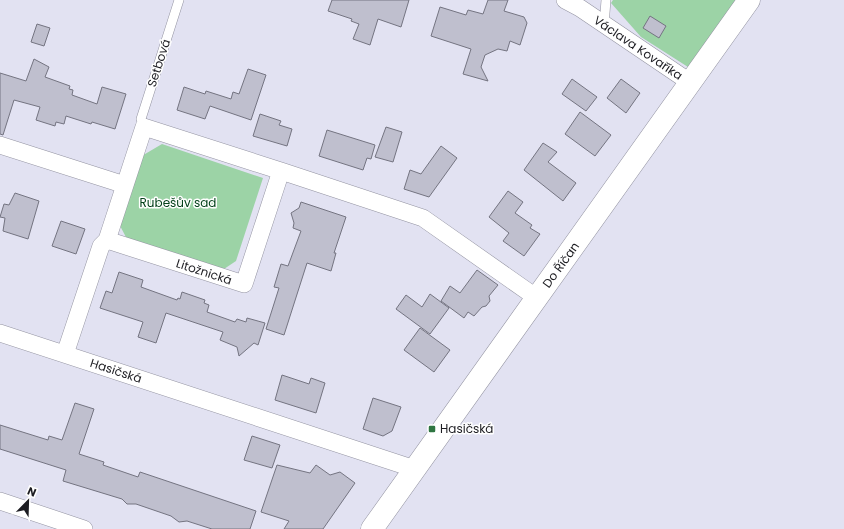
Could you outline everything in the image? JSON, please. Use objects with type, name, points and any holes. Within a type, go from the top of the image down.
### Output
[{"type":"street","name":"Václava Kovaříka","points":[[565,0],[580,8],[604,26],[691,83]]},
{"type":"street","name":"Do Říčan","points":[[372,529],[749,0]]},
{"type":"street","points":[[64,354],[101,246],[107,240],[144,127],[423,218],[537,298]]},
{"type":"street","points":[[0,145],[125,184]]},
{"type":"street","name":"Litožnická","points":[[107,240],[244,284],[281,171]]},
{"type":"street","name":"Hasičská","points":[[0,333],[415,469]]},
{"type":"street","points":[[0,501],[84,529]]},
{"type":"lane","name":"Setbová","points":[[144,127],[141,119],[180,0]]},
{"type":"lane","points":[[604,26],[606,0]]},
{"type":"green space","points":[[613,0],[737,0],[688,67],[641,37],[611,3]]},
{"type":"green space","name":"Rubešův sad","points":[[162,144],[263,178],[236,261],[224,269],[128,241],[117,220],[140,157]]},
{"type":"building","points":[[332,0],[409,0],[401,27],[378,19],[370,45],[353,39],[359,24],[351,21],[352,19],[328,11]]},
{"type":"building","points":[[488,0],[508,0],[504,11],[524,17],[527,23],[520,45],[510,41],[507,51],[498,49],[485,55],[481,67],[488,81],[463,74],[471,49],[431,36],[440,7],[466,15],[468,10],[483,14]]},
{"type":"building","points":[[650,16],[666,26],[659,38],[643,28]]},
{"type":"building","points":[[37,24],[50,28],[44,46],[31,42]]},
{"type":"building","points":[[34,59],[49,67],[45,77],[70,86],[69,89],[73,90],[72,95],[97,104],[102,87],[126,94],[115,129],[92,122],[91,124],[66,116],[64,124],[56,122],[55,126],[36,120],[40,107],[14,100],[3,135],[0,134],[0,73],[26,81]]},
{"type":"building","points":[[248,69],[266,75],[251,120],[210,106],[205,119],[177,110],[184,87],[205,94],[206,91],[231,99],[233,92],[239,94]]},
{"type":"building","points":[[572,79],[597,97],[586,111],[562,94]]},
{"type":"building","points":[[621,79],[640,93],[626,113],[607,98]]},
{"type":"building","points":[[580,112],[611,135],[595,156],[565,134]]},
{"type":"building","points":[[260,114],[281,121],[279,125],[292,129],[287,146],[253,136]]},
{"type":"building","points":[[386,127],[402,132],[393,162],[375,157]]},
{"type":"building","points":[[327,130],[375,145],[371,159],[367,158],[363,170],[319,156]]},
{"type":"building","points":[[543,143],[557,152],[548,162],[576,183],[563,201],[524,170]]},
{"type":"building","points":[[441,146],[457,158],[429,197],[404,189],[410,170],[421,174]]},
{"type":"building","points":[[508,191],[523,202],[515,213],[532,225],[530,228],[540,234],[524,256],[503,241],[509,233],[489,217]]},
{"type":"building","points":[[15,193],[39,201],[28,239],[3,231],[5,218],[0,217],[4,204],[9,205]]},
{"type":"building","points":[[301,202],[346,217],[334,253],[336,253],[331,271],[307,263],[284,335],[266,329],[279,288],[274,287],[281,264],[288,266],[301,231],[293,228],[294,223],[291,213],[299,208]]},
{"type":"building","points":[[61,221],[85,229],[76,254],[52,246]]},
{"type":"building","points":[[477,270],[498,285],[489,296],[490,301],[486,306],[482,307],[474,316],[468,312],[464,318],[441,301],[450,286],[460,293]]},
{"type":"building","points":[[119,272],[143,280],[141,287],[177,300],[178,298],[180,299],[182,292],[205,300],[204,303],[209,305],[207,312],[235,322],[237,319],[246,322],[247,318],[265,323],[258,345],[254,343],[239,356],[237,347],[220,340],[223,332],[166,313],[156,343],[138,337],[143,322],[100,308],[106,291],[112,293]]},
{"type":"building","points":[[430,294],[449,308],[430,334],[396,309],[406,295],[422,307]]},
{"type":"building","points":[[420,328],[450,350],[434,372],[404,350]]},
{"type":"building","points":[[282,375],[309,384],[311,378],[325,383],[316,413],[275,400]]},
{"type":"building","points":[[373,398],[401,407],[392,431],[383,436],[363,429]]},
{"type":"building","points":[[75,403],[94,409],[79,454],[104,462],[103,465],[138,477],[140,472],[256,511],[250,529],[212,529],[187,521],[179,522],[171,516],[136,504],[127,504],[122,499],[63,481],[66,470],[0,449],[0,425],[48,440],[49,436],[62,440]]},
{"type":"building","points":[[252,436],[280,445],[272,468],[244,460]]},
{"type":"building","points":[[277,465],[310,473],[316,465],[330,475],[340,472],[355,483],[323,529],[284,529],[289,521],[261,512]]},
{"type":"place","name":"Hasičská","points":[[432,429]]}]
